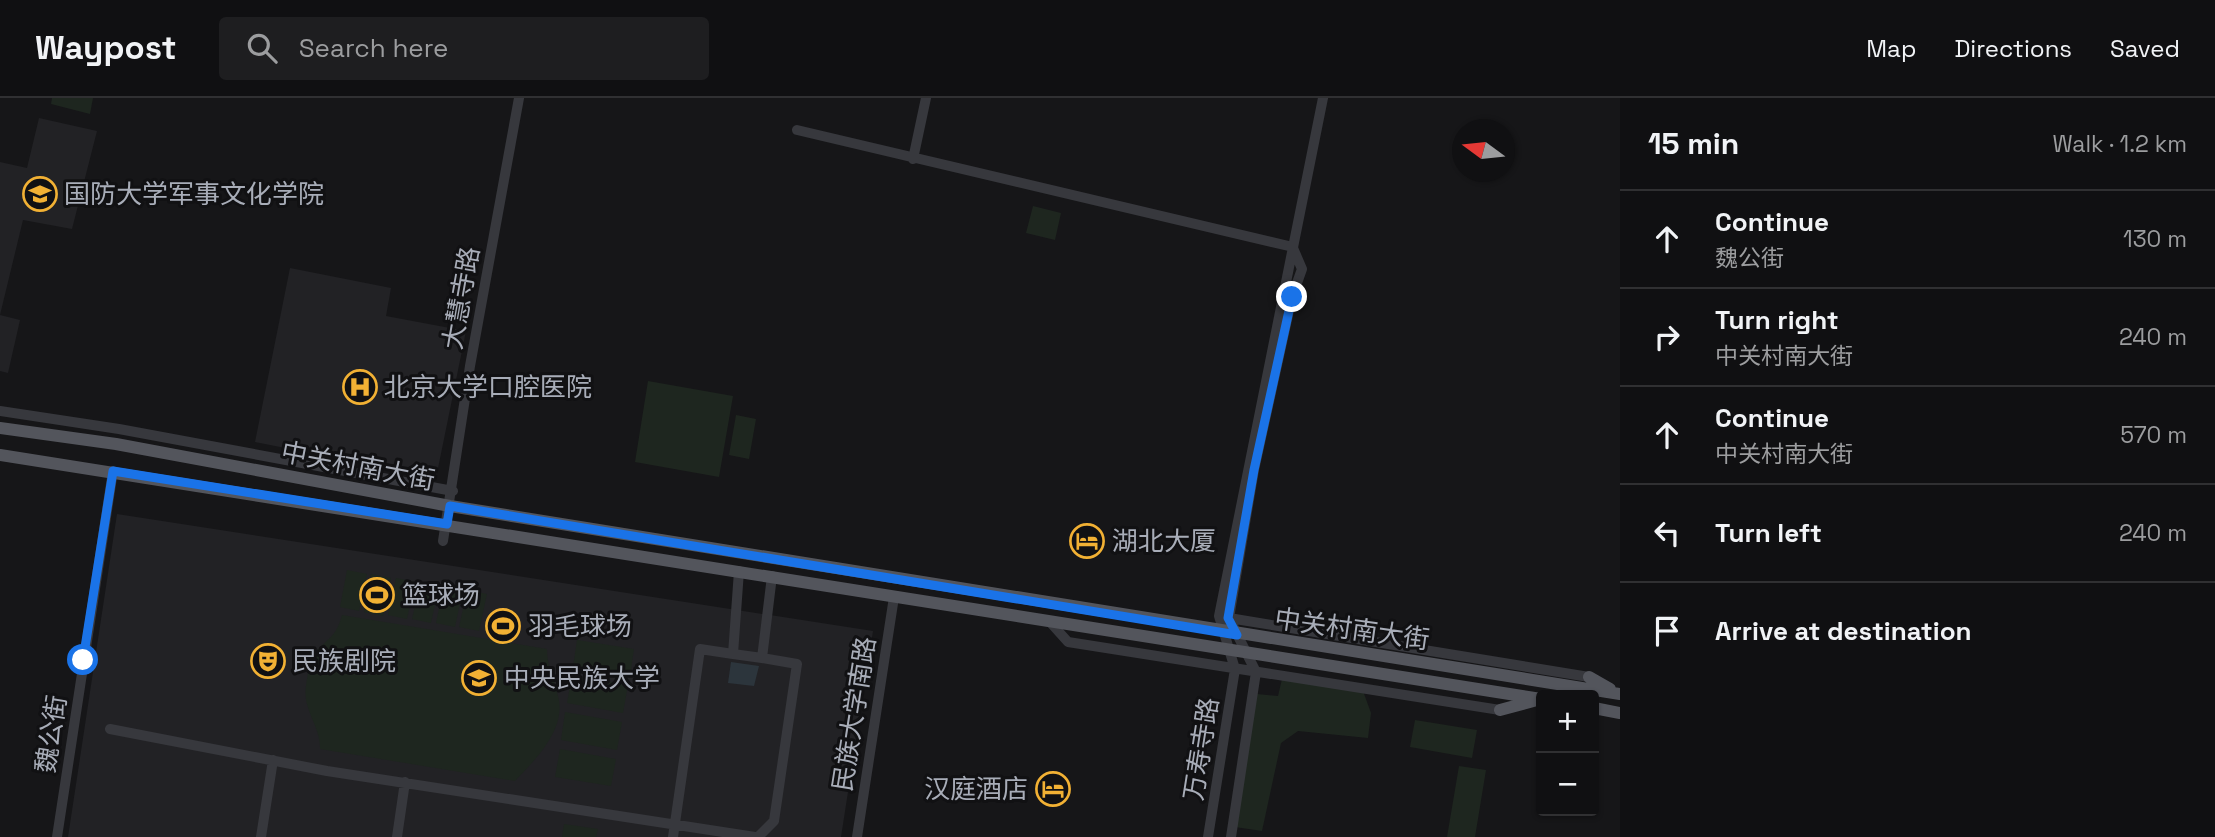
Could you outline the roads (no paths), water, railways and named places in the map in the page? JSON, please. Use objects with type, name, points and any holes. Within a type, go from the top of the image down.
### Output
[{"type":"main road","name":"中关村南大街","points":[[0,428],[116,444],[450,506],[1230,634],[1620,694]]},
{"type":"main road","name":"中关村南大街","points":[[0,455],[1536,698]]},
{"type":"main road","points":[[1442,665],[1469,659]]},
{"type":"main road","points":[[1589,677],[1620,694]]},
{"type":"main road","points":[[1500,710],[1536,700]]},
{"type":"main road","points":[[1599,709],[1620,713]]},
{"type":"street","name":"大慧寺路","points":[[443,541],[453,491],[470,366],[519,98]]},
{"type":"street","points":[[913,159],[926,98]]},
{"type":"street","points":[[1256,671],[1230,634],[1224,617],[1322,98]]},
{"type":"street","points":[[797,130],[1293,247]]},
{"type":"street","name":"中关村南大街","points":[[0,411],[119,429],[453,491]]},
{"type":"street","name":"魏公街","points":[[57,837],[113,471]]},
{"type":"street","points":[[733,654],[739,571]]},
{"type":"street","points":[[762,658],[772,576]]},
{"type":"street","name":"民族大学南路","points":[[857,837],[894,597]]},
{"type":"street","name":"中关村南大街","points":[[1224,617],[1589,677]]},
{"type":"street","points":[[1051,622],[1068,642],[1500,710]]},
{"type":"street","points":[[1230,634],[1229,651],[1235,668]]},
{"type":"street","points":[[110,729],[273,760],[405,782],[674,824],[757,837],[774,821],[797,664],[700,649],[674,824],[673,837]]},
{"type":"street","name":"万寿寺路","points":[[1208,837],[1235,668]]},
{"type":"street","name":"万寿寺路","points":[[1231,837],[1256,671]]},
{"type":"street","points":[[261,837],[273,760]]},
{"type":"street","points":[[397,837],[405,782]]},
{"type":"place","name":"国防大学军事文化学院","points":[[40,194]]},
{"type":"place","name":"北京大学口腔医院","points":[[360,387]]},
{"type":"place","name":"湖北大厦","points":[[1087,541]]},
{"type":"place","name":"篮球场","points":[[377,595]]},
{"type":"place","name":"羽毛球场","points":[[503,626]]},
{"type":"place","name":"民族剧院","points":[[268,661]]},
{"type":"place","name":"中央民族大学","points":[[479,678]]},
{"type":"place","name":"汉庭酒店","points":[[1053,789]]}]
